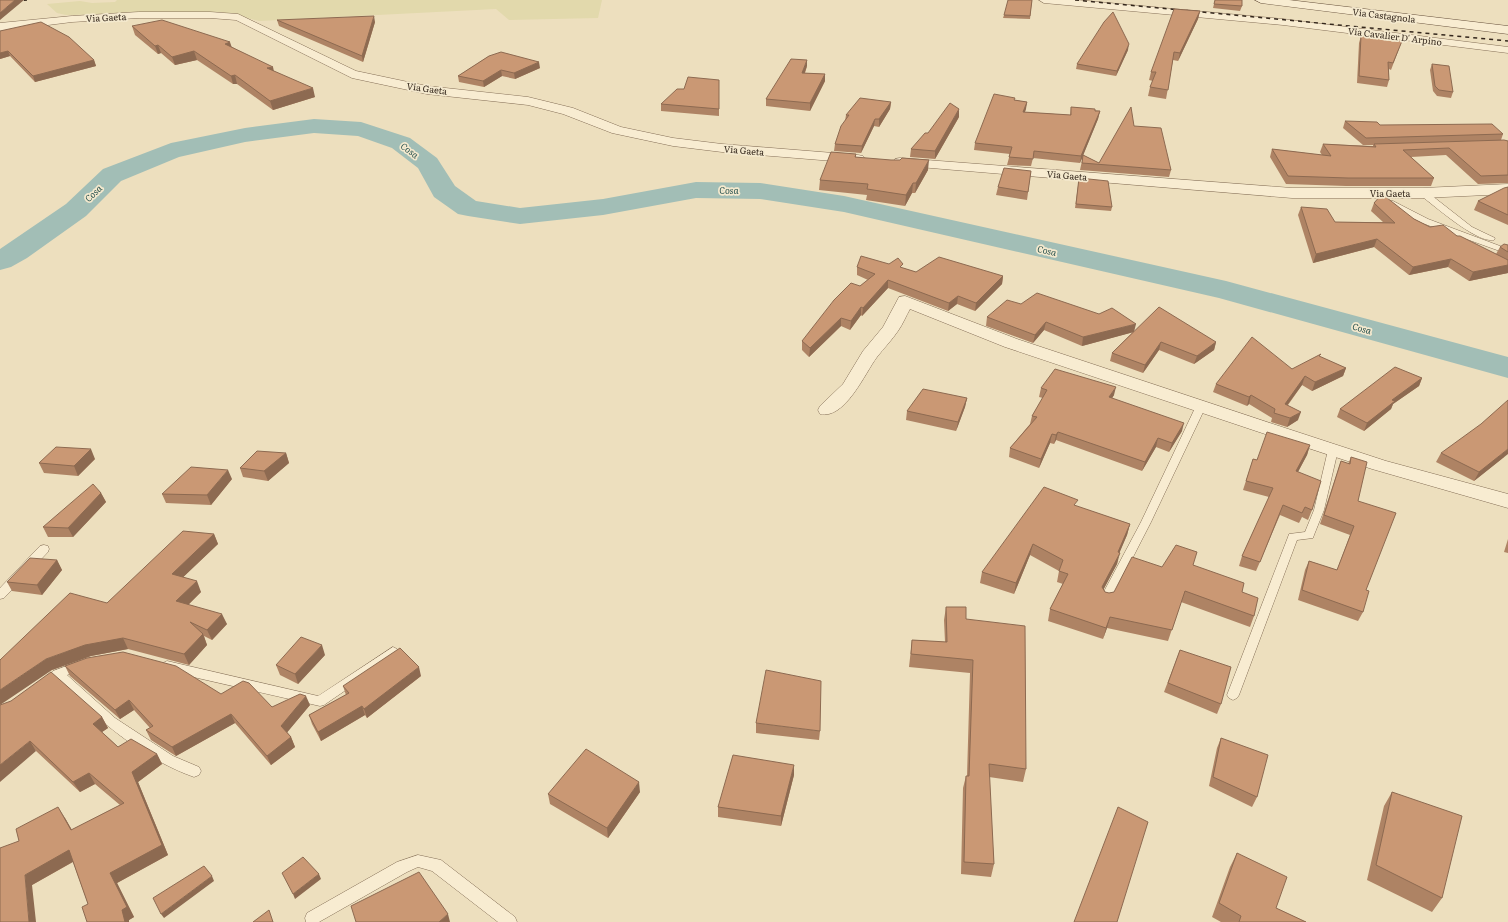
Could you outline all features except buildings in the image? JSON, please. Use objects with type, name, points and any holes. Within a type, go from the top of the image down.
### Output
[{"type":"street","name":"Via Cavalier D' Arpino","points":[[1044,0],[1283,22],[1508,50]]},
{"type":"street","name":"Via Castagnola","points":[[1261,0],[1508,30]]},
{"type":"street","name":"Via Gaeta","points":[[0,27],[72,19],[139,15],[210,15],[238,17],[352,74],[427,90],[528,101],[568,111],[616,130],[673,142],[722,148],[873,160]]},
{"type":"street","name":"Via Gaeta","points":[[889,161],[1292,193],[1423,193],[1508,189]]},
{"type":"street","points":[[827,410],[850,387],[869,355],[890,329],[905,301],[1011,343],[1332,450],[1379,465],[1508,501]]},
{"type":"lane","points":[[1376,193],[1388,202],[1469,246]]},
{"type":"lane","points":[[1423,193],[1469,229],[1508,245]]},
{"type":"lane","points":[[1425,221],[1508,252]]},
{"type":"lane","points":[[1106,599],[1146,522],[1201,406]]},
{"type":"lane","points":[[1233,695],[1293,538],[1309,534],[1319,510],[1332,450]]},
{"type":"lane","points":[[0,595],[44,549]]},
{"type":"lane","points":[[156,663],[320,701],[393,652]]},
{"type":"lane","points":[[45,683],[57,674],[91,662]]},
{"type":"lane","points":[[57,674],[110,722],[168,760],[194,771]]},
{"type":"lane","points":[[312,918],[402,867],[418,861],[436,865],[510,922]]},
{"type":"shaded area","points":[[117,0],[602,0],[598,18],[509,20],[496,9],[259,21],[221,12],[66,15],[57,13],[47,4],[80,1],[92,3],[115,2]]},
{"type":"waterway","name":"Cosa","points":[[0,261],[17,252],[76,210],[112,175],[171,151],[245,135],[314,126],[361,129],[401,143],[428,163],[444,191],[468,208],[520,216],[603,207],[696,190],[760,191],[844,204],[1226,290],[1508,368]]},
{"type":"railway","points":[[0,2],[27,0]]},
{"type":"railway","points":[[1075,0],[1508,41]]}]
